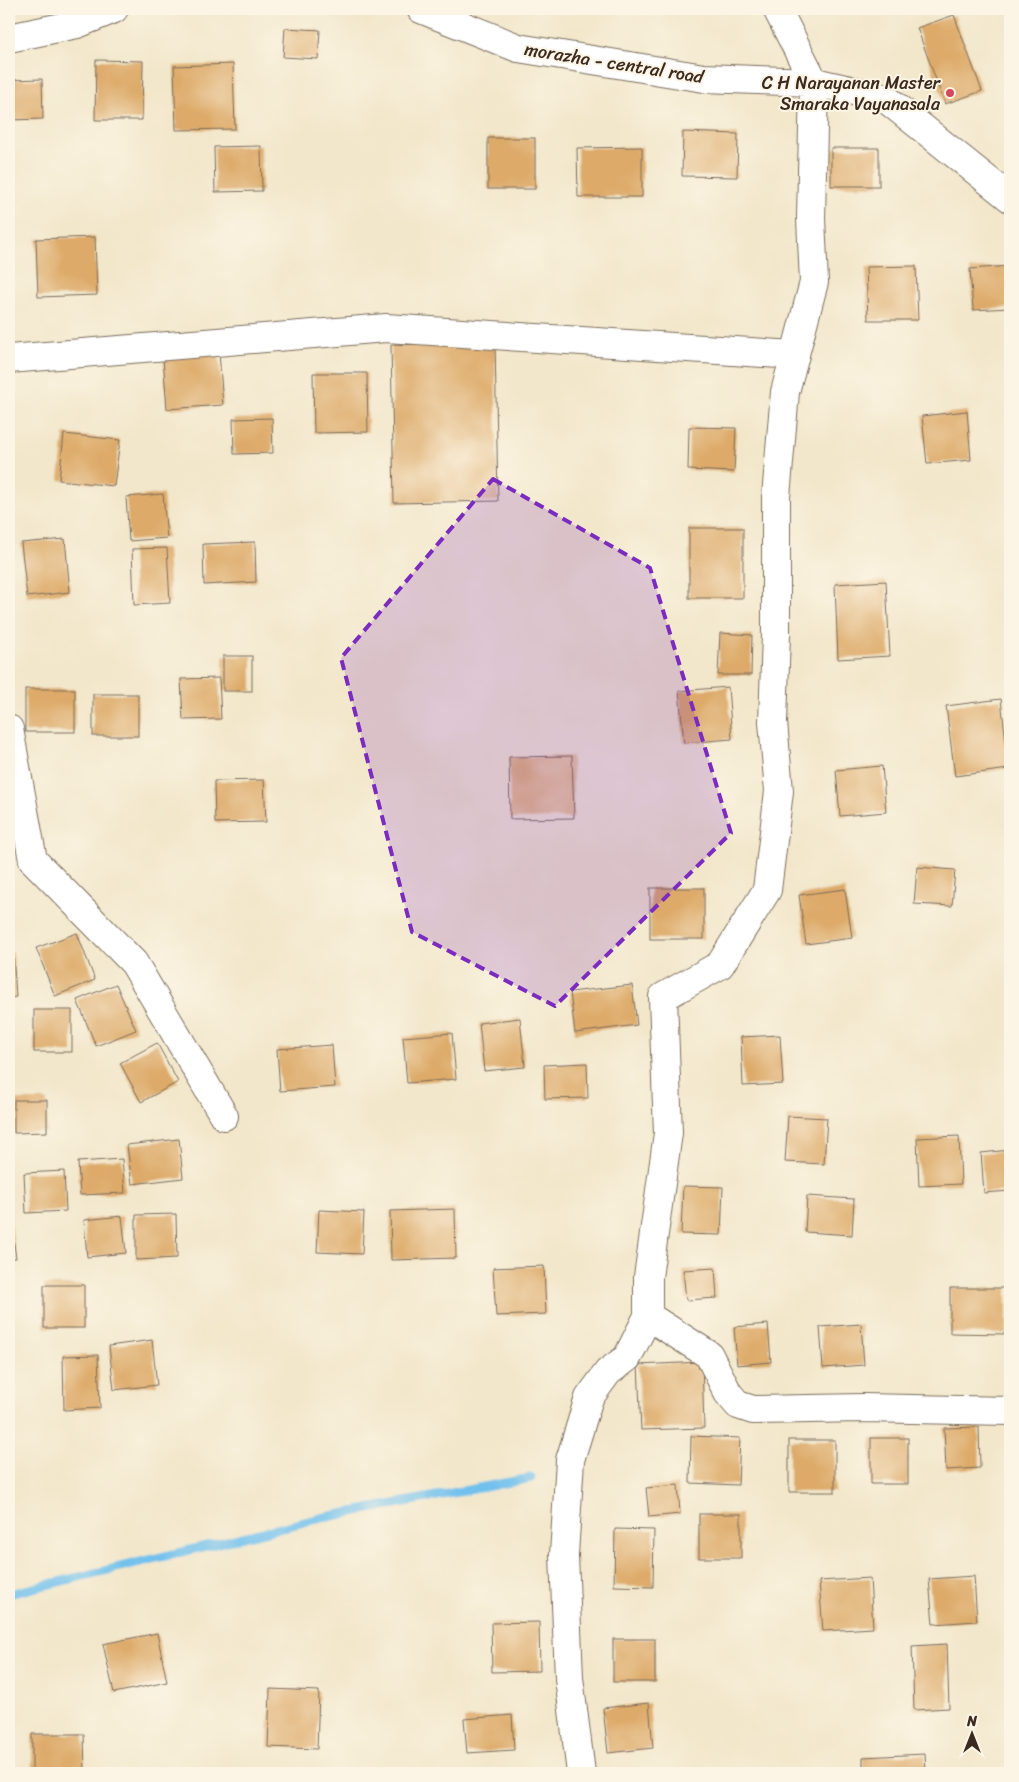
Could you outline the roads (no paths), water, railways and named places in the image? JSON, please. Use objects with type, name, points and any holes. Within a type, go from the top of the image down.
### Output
[{"type":"street","points":[[9,38],[77,24],[114,9]]},
{"type":"street","name":"morazha - central road","points":[[421,9],[518,48],[704,78],[814,82],[885,98],[1010,198]]},
{"type":"street","points":[[581,1773],[569,1678],[564,1555],[570,1460],[589,1398],[608,1372],[627,1358],[648,1316],[648,1277],[668,1133],[662,997],[720,965],[767,890],[779,791],[773,722],[776,635],[776,496],[785,392],[814,282],[811,219],[814,82],[777,9]]},
{"type":"street","points":[[9,359],[386,328],[795,355]]},
{"type":"street","points":[[9,729],[33,860],[134,963],[224,1116]]},
{"type":"street","points":[[648,1316],[709,1355],[728,1393],[738,1405],[753,1410],[863,1408],[1010,1411]]},
{"type":"waterway","points":[[9,1594],[321,1518],[531,1478]]},
{"type":"place","name":"C H Narayanan Master Smaraka Vayanasala","points":[[950,93]]}]
